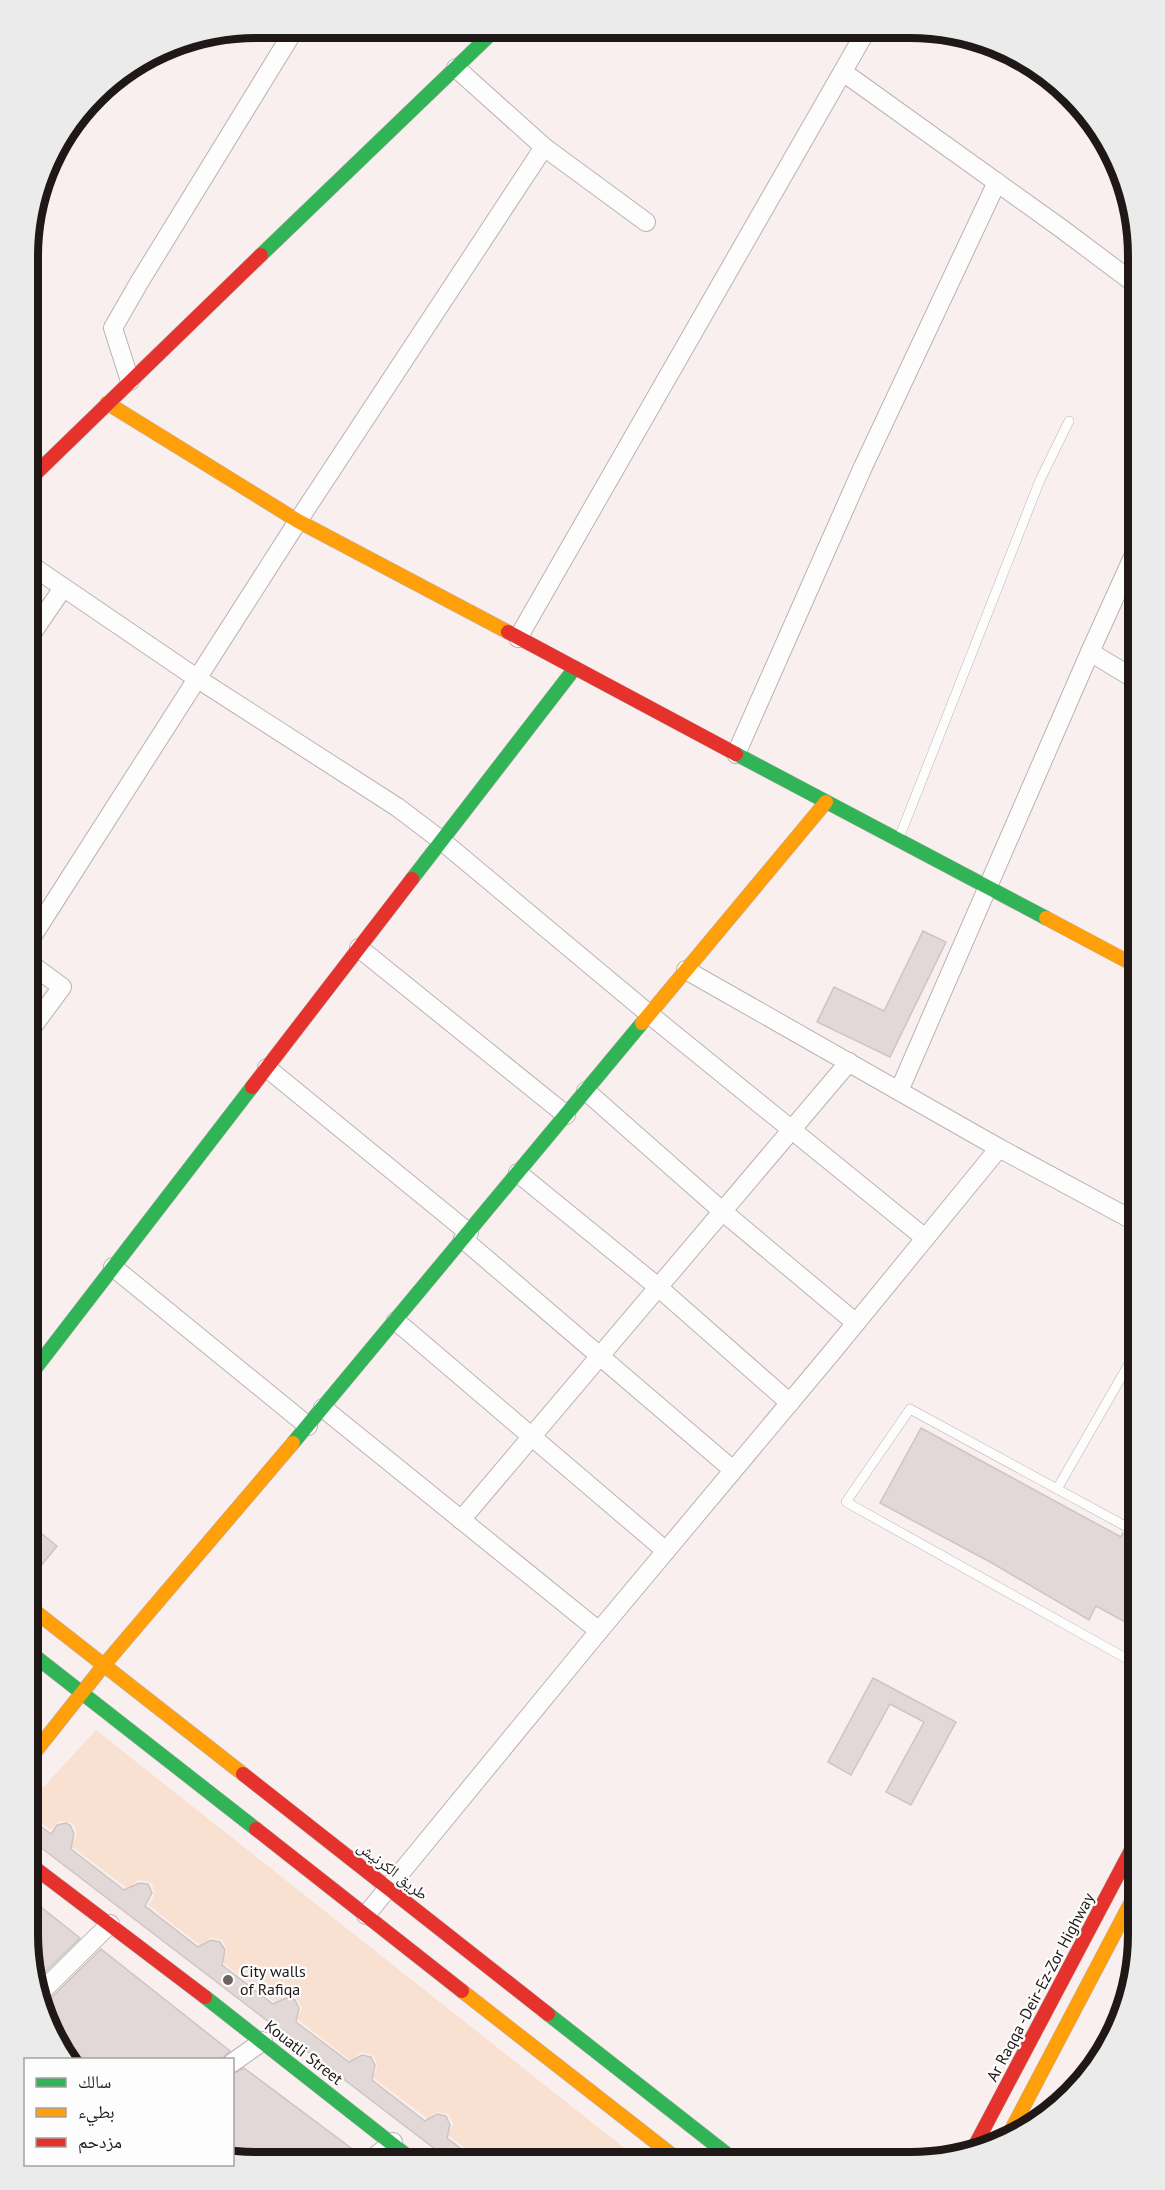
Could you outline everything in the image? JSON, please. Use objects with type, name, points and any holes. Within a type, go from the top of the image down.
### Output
[{"type":"street","points":[[130,381],[113,328],[289,38]]},
{"type":"street","points":[[38,471],[487,38]]},
{"type":"street","points":[[518,638],[862,38]]},
{"type":"street","points":[[456,68],[544,147],[646,222]]},
{"type":"street","points":[[843,72],[1128,279]]},
{"type":"street","points":[[38,927],[298,521],[544,147]]},
{"type":"street","points":[[736,754],[862,467],[997,182]]},
{"type":"street","points":[[107,403],[298,521],[1128,962]]},
{"type":"street","points":[[899,1091],[1128,568]]},
{"type":"street","points":[[38,571],[198,679],[397,807],[442,841],[649,1014],[925,1238]]},
{"type":"street","points":[[38,624],[63,588]]},
{"type":"street","points":[[1090,652],[1128,675]]},
{"type":"street","points":[[38,1365],[575,668]]},
{"type":"street","points":[[38,1748],[104,1665],[396,1321],[826,802]]},
{"type":"street","points":[[359,948],[566,1115]]},
{"type":"street","points":[[38,969],[62,987],[38,1019]]},
{"type":"street","points":[[686,970],[999,1148],[1128,1217]]},
{"type":"street","points":[[461,1520],[849,1062]]},
{"type":"street","points":[[267,1068],[466,1236],[599,1356],[734,1470]]},
{"type":"street","points":[[586,1091],[722,1211],[856,1323]]},
{"type":"street","points":[[366,1915],[999,1148]]},
{"type":"street","points":[[518,1173],[658,1287],[790,1403]]},
{"type":"street","points":[[113,1267],[308,1426]]},
{"type":"street","points":[[396,1321],[666,1551]]},
{"type":"street","points":[[323,1408],[599,1631]]},
{"type":"street","name":"طريق الكرنيش","points":[[38,1614],[723,2152]]},
{"type":"street","points":[[38,1659],[668,2152]]},
{"type":"street","name":"Ar Raqqa -Deir-Ez-Zor Highway","points":[[977,2142],[1128,1854]]},
{"type":"street","name":"Kouatli Street","points":[[38,1870],[263,2041],[404,2152]]},
{"type":"street","points":[[1013,2126],[1128,1906]]},
{"type":"street","points":[[44,1989],[110,1924]]},
{"type":"street","points":[[234,2062],[263,2041]]},
{"type":"street","points":[[380,2152],[393,2142]]},
{"type":"lane","points":[[898,840],[1040,480],[1069,421]]},
{"type":"lane","points":[[1058,1489],[1128,1366]]},
{"type":"lane","points":[[1128,1528],[910,1409],[846,1502],[1128,1659]]},
{"type":"shaded area","points":[[96,1730],[629,2152],[470,2152],[448,2135],[453,2124],[448,2114],[436,2112],[428,2119],[372,2077],[377,2066],[372,2055],[361,2052],[351,2061],[297,2019],[302,2008],[296,1998],[285,1996],[276,2003],[222,1962],[227,1950],[222,1940],[211,1937],[201,1946],[148,1905],[154,1894],[154,1888],[150,1882],[138,1880],[128,1889],[71,1846],[76,1834],[72,1823],[60,1821],[50,1830],[38,1820],[38,1793]]},
{"type":"building","points":[[923,931],[946,942],[890,1057],[817,1022],[834,987],[884,1011]]},
{"type":"building","points":[[921,1428],[1121,1537],[1123,1533],[1128,1535],[1128,1624],[1096,1606],[1089,1620],[992,1563],[880,1503]]},
{"type":"building","points":[[38,1531],[57,1546],[38,1569]]},
{"type":"building","points":[[873,1678],[956,1722],[911,1805],[886,1792],[924,1722],[890,1704],[851,1775],[828,1762]]},
{"type":"building","name":"City walls of Rafiqa","points":[[66,1823],[70,1825],[74,1833],[71,1849],[124,1890],[139,1883],[148,1884],[152,1893],[145,1906],[198,1947],[211,1940],[220,1942],[225,1950],[222,1965],[273,2004],[286,1998],[295,2000],[299,2008],[296,2022],[349,2062],[362,2055],[371,2057],[375,2065],[372,2080],[425,2121],[437,2114],[446,2116],[450,2125],[447,2138],[465,2152],[439,2152],[38,1845],[38,1824],[51,1834],[57,1825]]},
{"type":"building","points":[[38,1905],[80,1938],[42,1975],[38,1949]]},
{"type":"building","points":[[101,1949],[230,2051],[223,2058],[76,2058],[60,2031],[48,2001]]},
{"type":"building","points":[[244,2068],[356,2152],[234,2152],[234,2073]]},
{"type":"traffic: fast","points":[[261,255],[487,38]]},
{"type":"traffic: fast","points":[[412,879],[575,668]]},
{"type":"traffic: fast","points":[[736,754],[1046,918]]},
{"type":"traffic: fast","points":[[293,1443],[642,1023]]},
{"type":"traffic: fast","points":[[38,1365],[252,1087]]},
{"type":"traffic: fast","points":[[38,1659],[256,1829]]},
{"type":"traffic: fast","points":[[205,1997],[402,2152]]},
{"type":"traffic: fast","points":[[548,2014],[724,2152]]},
{"type":"traffic: slow","points":[[107,403],[298,521],[508,632]]},
{"type":"traffic: slow","points":[[642,1023],[826,802]]},
{"type":"traffic: slow","points":[[1046,918],[1128,962]]},
{"type":"traffic: slow","points":[[38,1748],[104,1665],[293,1443]]},
{"type":"traffic: slow","points":[[38,1614],[243,1774]]},
{"type":"traffic: slow","points":[[1014,2126],[1128,1908]]},
{"type":"traffic: slow","points":[[462,1991],[668,2152]]},
{"type":"traffic: jam","points":[[38,471],[261,255]]},
{"type":"traffic: jam","points":[[508,632],[736,754]]},
{"type":"traffic: jam","points":[[252,1087],[412,879]]},
{"type":"traffic: jam","points":[[243,1774],[548,2014]]},
{"type":"traffic: jam","points":[[256,1829],[462,1991]]},
{"type":"traffic: jam","points":[[977,2142],[1128,1856]]},
{"type":"traffic: jam","points":[[38,1870],[205,1997]]},
{"type":"place","name":"City walls of Rafiqa","points":[[228,1980]]}]
